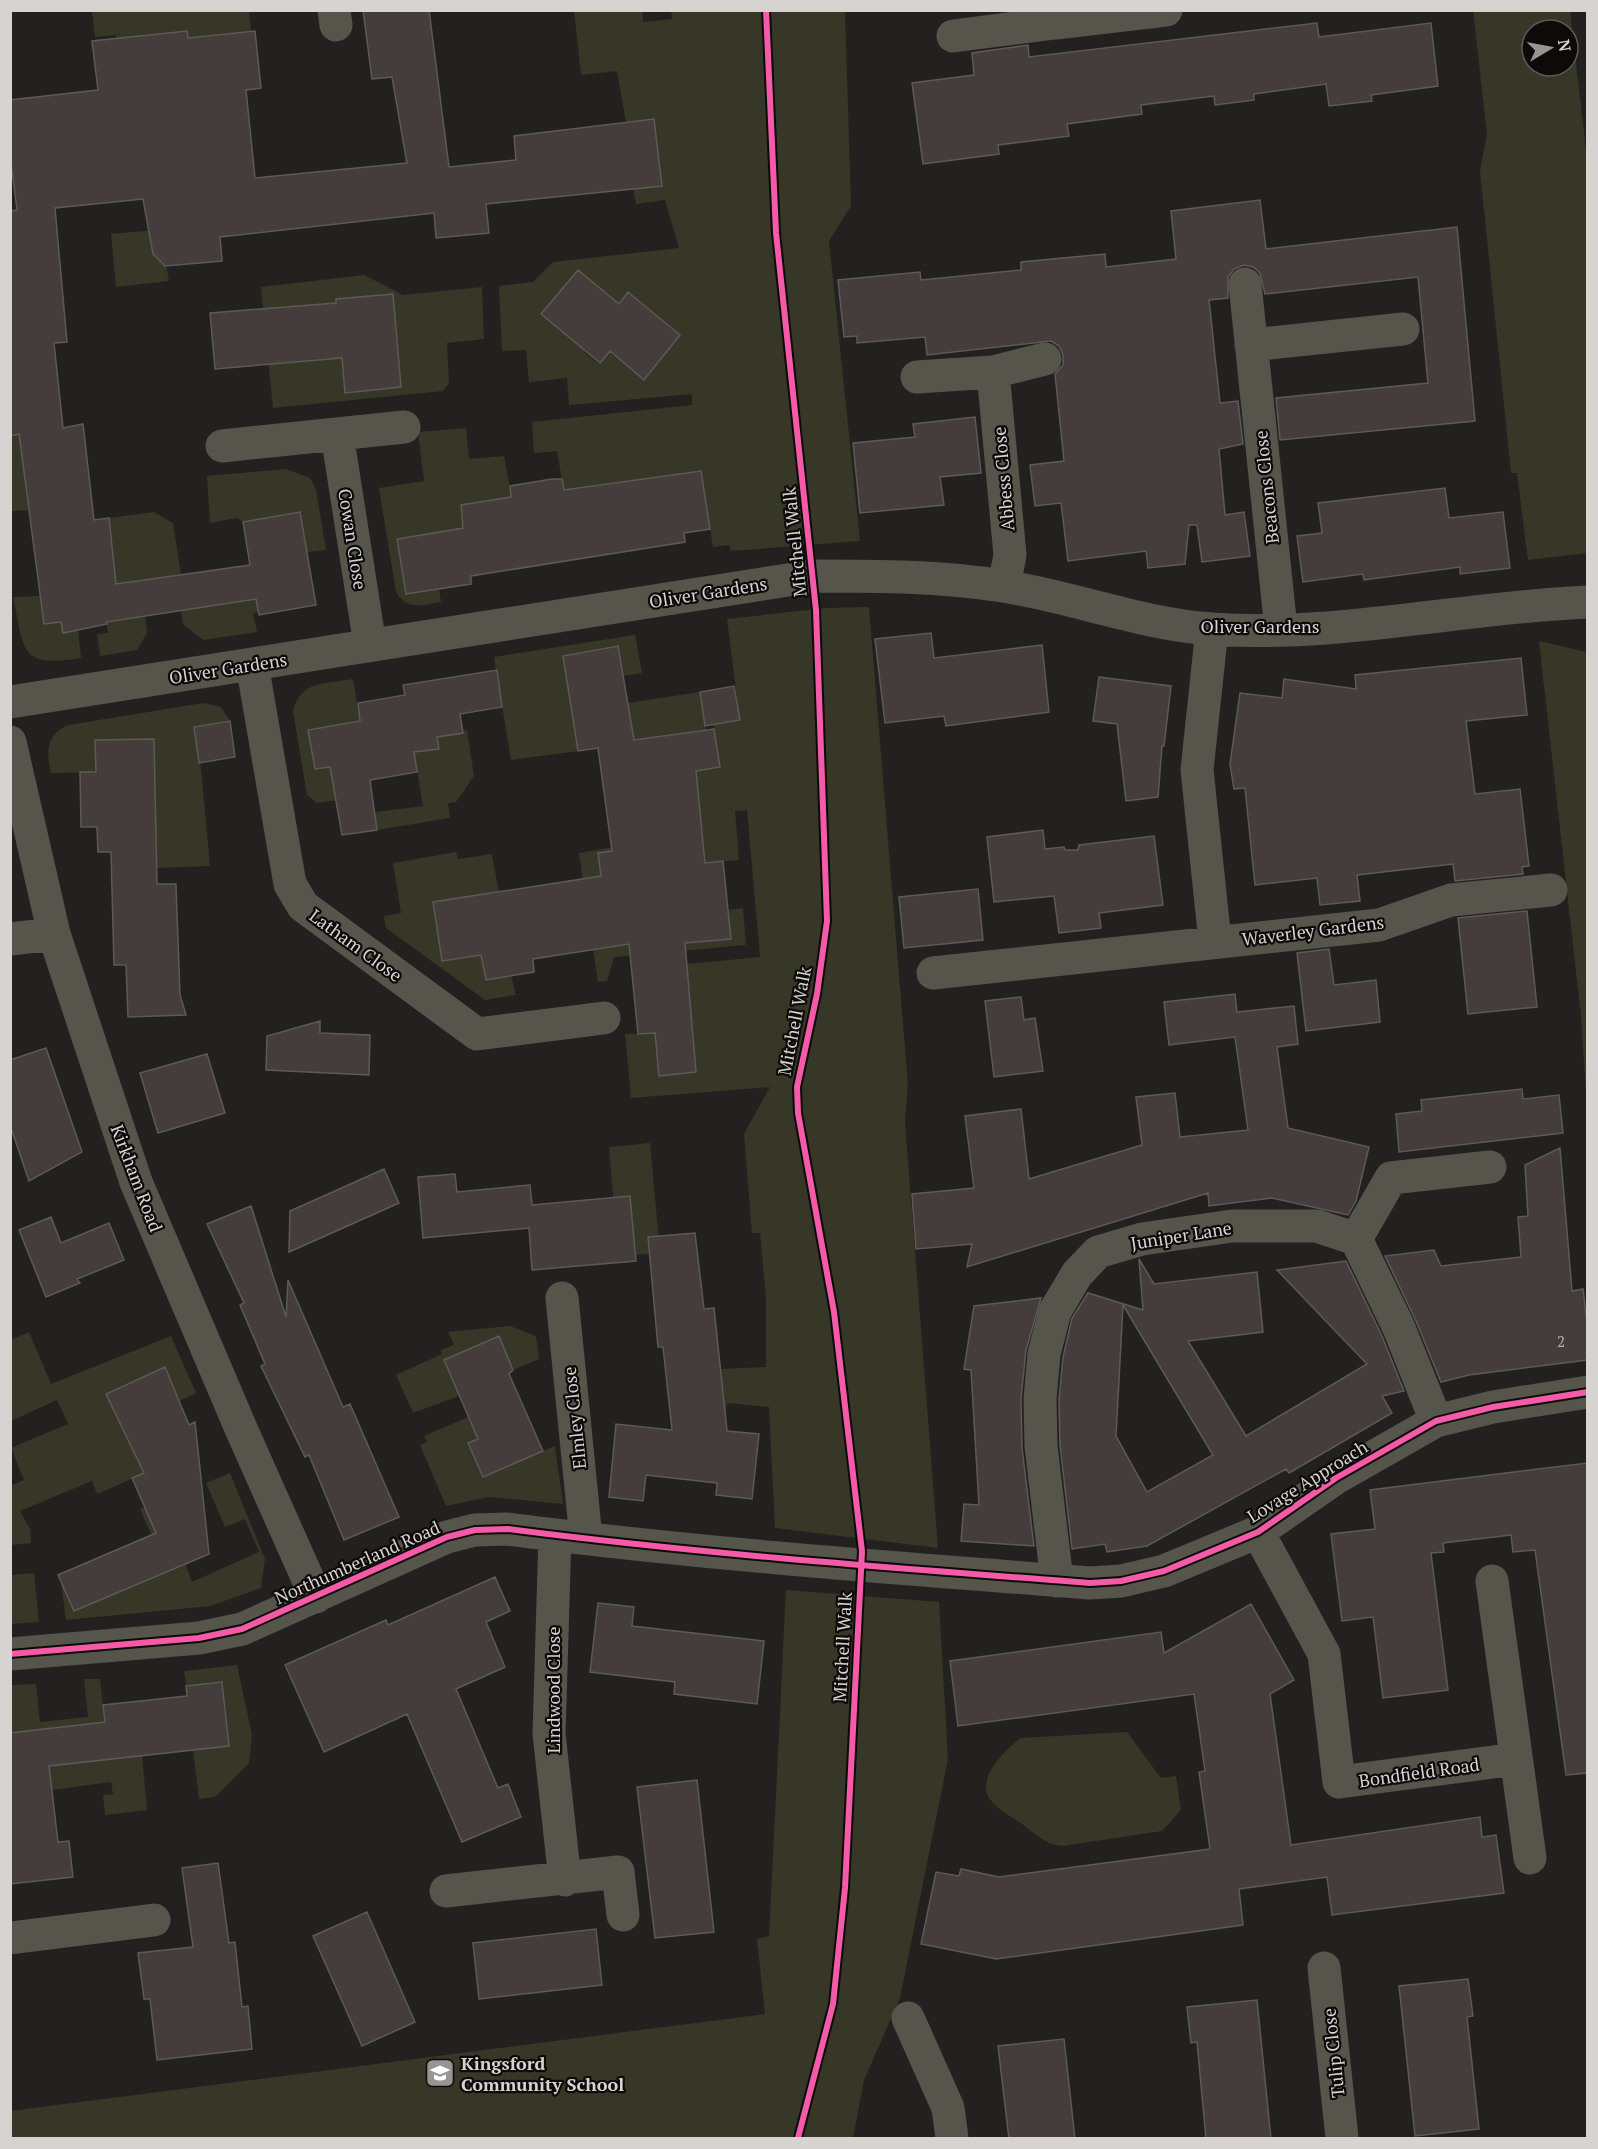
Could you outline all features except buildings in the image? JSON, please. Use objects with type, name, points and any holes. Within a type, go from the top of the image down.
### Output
[{"type":"street","points":[[953,36],[1054,17],[1166,10]]},
{"type":"street","name":"Beacons Close","points":[[1245,284],[1281,629]]},
{"type":"street","points":[[1251,345],[1403,329]]},
{"type":"street","points":[[917,377],[993,372],[1045,359]]},
{"type":"street","name":"Abbess Close","points":[[993,372],[1010,555],[1004,586]]},
{"type":"street","points":[[222,446],[404,427]]},
{"type":"street","name":"Cowan Close","points":[[337,434],[370,645]]},
{"type":"street","name":"Oliver Gardens","points":[[10,702],[813,576],[888,575],[1004,586],[1212,629],[1281,629],[1403,621],[1587,602]]},
{"type":"street","name":"Waverley Gardens","points":[[1212,629],[1197,770],[1215,941]]},
{"type":"street","name":"Latham Close","points":[[252,664],[290,884],[303,906],[477,1034],[604,1018]]},
{"type":"street","name":"Kirkham Road","points":[[10,742],[54,934],[136,1182],[242,1431],[316,1597]]},
{"type":"street","name":"Waverley Gardens","points":[[933,973],[1379,925],[1451,900],[1551,890]]},
{"type":"street","points":[[10,939],[54,934]]},
{"type":"street","points":[[1436,1421],[1399,1328],[1356,1239],[1391,1178],[1490,1167]]},
{"type":"street","name":"Juniper Lane","points":[[1057,1581],[1041,1446],[1040,1399],[1044,1354],[1055,1311],[1077,1274],[1098,1252],[1142,1239],[1232,1226],[1317,1226],[1356,1239]]},
{"type":"street","name":"Elmley Close","points":[[562,1298],[571,1537]]},
{"type":"street","name":"Lovage Approach","points":[[860,1566],[1090,1583],[1121,1581],[1164,1571],[1258,1532],[1336,1478],[1436,1421],[1493,1407],[1587,1392]]},
{"type":"street","name":"Northumberland Road","points":[[10,1654],[199,1638],[242,1629],[447,1537],[475,1530],[508,1529],[763,1558],[860,1566]]},
{"type":"street","name":"Bondfield Road","points":[[1258,1532],[1324,1654],[1339,1782],[1516,1759]]},
{"type":"street","name":"Lindwood Close","points":[[565,1880],[549,1734],[571,1537]]},
{"type":"street","points":[[1492,1581],[1530,1858]]},
{"type":"street","points":[[446,1891],[565,1880],[618,1872],[623,1915]]},
{"type":"street","points":[[10,1938],[154,1920]]},
{"type":"street","name":"Tulip Close","points":[[1324,1968],[1342,2139]]},
{"type":"street","points":[[908,2018],[948,2108],[952,2139]]},
{"type":"green space","points":[[92,11],[249,11],[251,31],[175,39],[123,102],[116,35],[95,37]]},
{"type":"green space","points":[[574,11],[642,11],[643,22],[672,19],[671,11],[845,11],[851,206],[829,241],[860,541],[731,551],[729,545],[713,547],[701,472],[654,477],[654,481],[632,484],[631,481],[618,482],[566,503],[557,451],[534,453],[532,422],[692,405],[692,394],[569,405],[567,378],[529,382],[526,350],[502,351],[499,286],[533,282],[553,262],[679,248],[665,200],[636,204],[633,188],[662,185],[654,120],[626,122],[617,71],[581,75]],"holes":[[[578,270],[619,304],[629,292],[680,335],[644,379],[610,351],[599,364],[584,352],[595,339],[582,348],[542,314]]]},
{"type":"green space","points":[[1473,11],[1570,11],[1571,18],[1520,18],[1520,78],[1578,78],[1588,167],[1587,553],[1528,560],[1517,473],[1511,473],[1480,171],[1487,134]]},
{"type":"green space","points":[[167,229],[158,234],[151,243],[153,254],[161,262],[169,261],[166,265],[169,281],[116,287],[111,234]]},
{"type":"green space","points":[[364,275],[403,295],[482,287],[484,339],[447,343],[449,383],[443,391],[273,408],[261,287]],"holes":[[[393,294],[401,387],[345,392],[336,299]]]},
{"type":"green space","points":[[466,428],[469,459],[504,456],[514,511],[462,520],[463,528],[397,539],[406,594],[439,589],[441,602],[410,604],[400,598],[396,592],[379,488],[424,481],[418,432]]},
{"type":"green space","points":[[19,434],[28,510],[11,511],[10,436]]},
{"type":"green space","points":[[286,469],[310,478],[316,490],[326,550],[307,552],[300,512],[243,522],[237,518],[210,523],[207,476]]},
{"type":"green space","points":[[154,512],[173,523],[181,574],[141,581],[147,633],[137,650],[100,656],[97,634],[108,633],[102,593],[94,564],[114,562],[109,518]]},
{"type":"green space","points":[[255,589],[259,612],[253,613],[257,632],[203,640],[183,624],[181,610]]},
{"type":"green space","points":[[41,596],[44,624],[61,622],[63,633],[78,630],[81,658],[45,660],[28,652],[23,643],[13,597]]},
{"type":"green space","points":[[869,607],[908,1085],[905,1122],[938,1548],[775,1528],[769,1407],[727,1403],[725,1414],[669,1402],[723,1397],[721,1369],[766,1367],[766,1297],[760,1233],[752,1233],[744,1134],[770,1087],[631,1098],[625,1034],[655,1033],[660,1076],[696,1072],[687,972],[634,969],[760,957],[747,810],[735,811],[739,860],[706,863],[700,812],[662,815],[675,944],[730,939],[728,910],[743,908],[746,945],[614,957],[607,981],[598,982],[579,853],[622,846],[611,839],[607,817],[644,811],[674,774],[720,767],[714,725],[740,720],[727,619],[826,608]]},
{"type":"green space","points":[[635,635],[642,673],[624,676],[618,646],[563,656],[578,751],[511,760],[494,657]]},
{"type":"green space","points":[[1539,641],[1587,652],[1587,1109],[1581,1016]]},
{"type":"green space","points":[[353,679],[360,721],[308,730],[315,769],[367,761],[372,795],[317,803],[307,795],[293,711],[296,701],[308,689],[324,683]]},
{"type":"green space","points":[[700,692],[706,731],[634,742],[628,703]]},
{"type":"green space","points":[[204,703],[221,707],[230,721],[194,727],[201,769],[210,866],[156,868],[152,739],[95,740],[96,772],[51,773],[48,758],[49,744],[55,734],[68,725]]},
{"type":"green space","points":[[467,730],[474,776],[456,802],[448,803],[450,818],[377,830],[375,812],[423,806],[414,752],[439,749],[437,737]]},
{"type":"green space","points":[[456,852],[458,859],[492,854],[501,906],[472,896],[433,903],[442,961],[481,955],[486,979],[511,975],[516,995],[485,1000],[386,928],[384,916],[401,913],[393,863]]},
{"type":"green space","points":[[650,1143],[660,1253],[635,1255],[630,1196],[613,1197],[609,1147]]},
{"type":"green space","points":[[510,1326],[536,1336],[539,1359],[513,1370],[498,1337],[444,1360],[459,1396],[413,1413],[396,1375],[442,1354],[441,1350],[454,1345],[448,1332]]},
{"type":"green space","points":[[29,1332],[51,1384],[171,1336],[196,1393],[179,1401],[164,1367],[107,1394],[122,1426],[150,1471],[97,1494],[92,1481],[20,1511],[30,1529],[31,1543],[11,1545],[10,1486],[24,1480],[11,1448],[68,1424],[57,1400],[11,1421],[11,1340]]},
{"type":"green space","points":[[468,1417],[478,1439],[468,1444],[483,1477],[555,1446],[563,1504],[489,1497],[446,1506],[420,1445],[427,1442],[424,1436]]},
{"type":"green space","points":[[230,1473],[265,1559],[261,1588],[210,1606],[66,1620],[61,1582],[74,1611],[135,1585],[153,1539],[140,1509],[162,1500],[192,1582],[259,1552],[245,1519],[225,1527],[206,1483]]},
{"type":"green space","points":[[34,1573],[39,1622],[11,1624],[11,1575]]},
{"type":"green space","points":[[786,1590],[939,1602],[948,1759],[900,1998],[864,2080],[853,2138],[11,2138],[10,2111],[765,2014],[757,1939],[769,1936]]},
{"type":"green space","points":[[237,1665],[252,1735],[249,1763],[215,1797],[199,1799],[193,1750],[229,1746],[223,1683],[186,1686],[184,1671]]},
{"type":"green space","points":[[84,1679],[100,1679],[109,1759],[142,1756],[147,1810],[105,1815],[103,1795],[113,1794],[111,1782],[52,1790],[45,1729],[11,1733],[10,1685],[36,1684],[40,1722],[88,1717]]},
{"type":"green space","points":[[1127,1732],[1161,1778],[1176,1776],[1181,1810],[1162,1831],[1056,1845],[1040,1838],[1002,1811],[987,1794],[988,1776],[993,1767],[999,1758],[1021,1738]]},
{"type":"cycle path","name":"Mitchell Walk","points":[[766,10],[776,233],[816,610],[827,921],[817,994],[797,1087],[798,1113],[834,1312],[862,1551],[845,1888],[833,2004],[798,2138]]},
{"type":"cycle path","points":[[10,1654],[199,1638],[242,1629],[447,1537],[475,1530],[508,1529],[726,1553],[944,1572],[1090,1583],[1121,1581],[1164,1571],[1258,1532],[1336,1478],[1436,1421],[1493,1407],[1588,1392]]},
{"type":"place","name":"Kingsford Community School","points":[[440,2073]]}]
